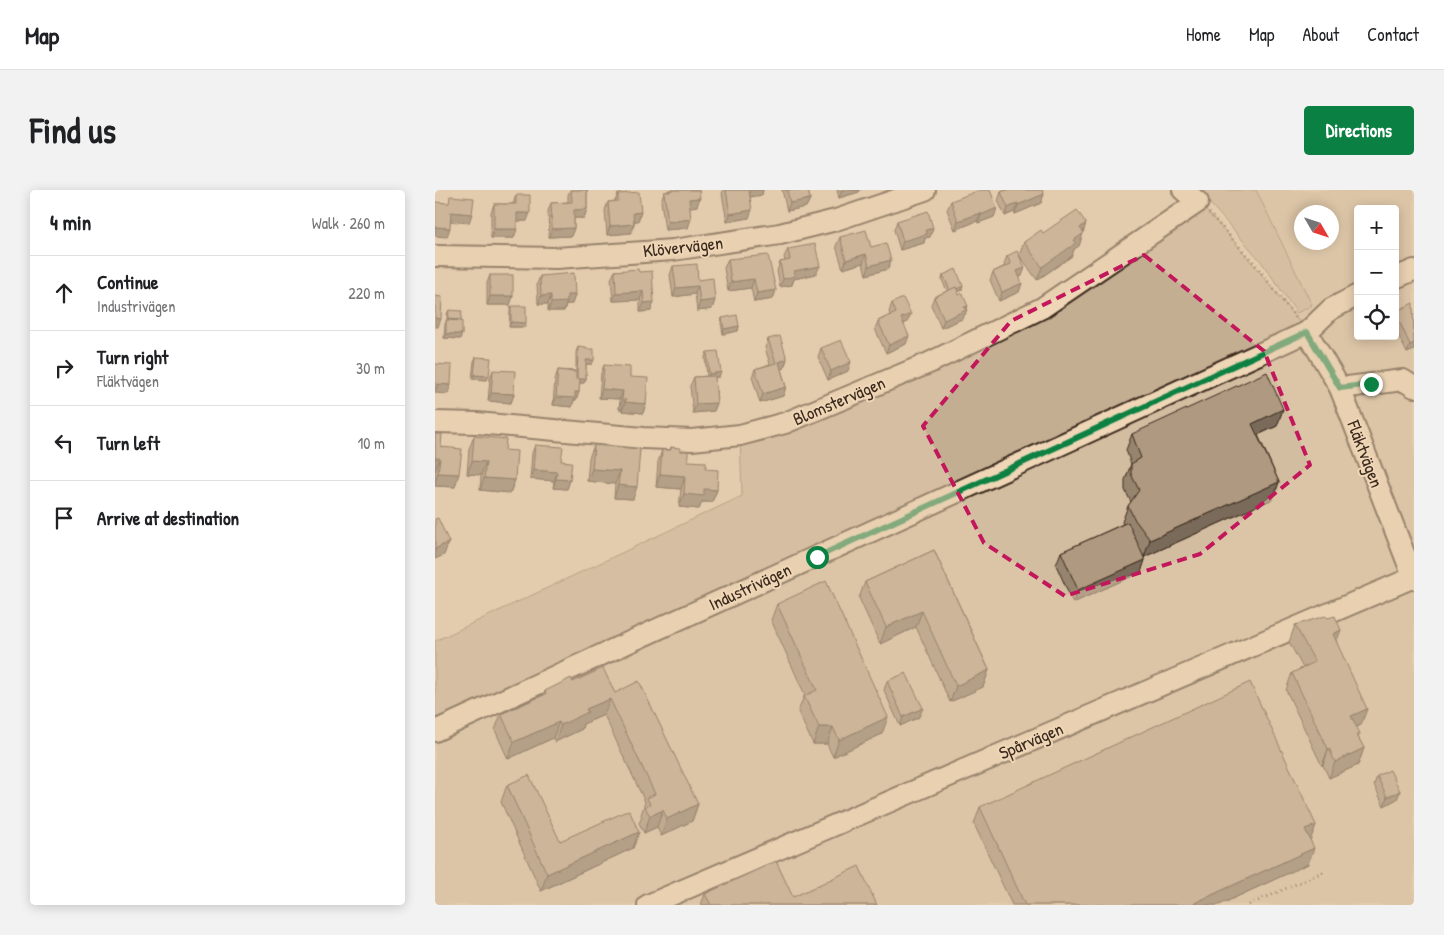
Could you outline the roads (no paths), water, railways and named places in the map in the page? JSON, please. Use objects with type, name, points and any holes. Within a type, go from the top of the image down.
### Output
[{"type":"street","name":"Klövervägen","points":[[435,256],[555,258],[673,250],[780,234],[836,220],[925,190]]},
{"type":"street","name":"Blomstervägen","points":[[435,422],[477,423],[643,438],[692,440],[740,435],[785,423],[929,362],[1041,308],[1190,196]]},
{"type":"street","points":[[1399,276],[1414,270]]},
{"type":"street","name":"Industrivägen","points":[[435,731],[1307,332],[1331,309],[1354,297]]},
{"type":"street","name":"Fläktvägen","points":[[1307,332],[1340,388],[1414,578]]},
{"type":"street","points":[[1340,388],[1403,380],[1414,387]]},
{"type":"street","name":"Spårvägen","points":[[648,905],[1414,578]]}]
